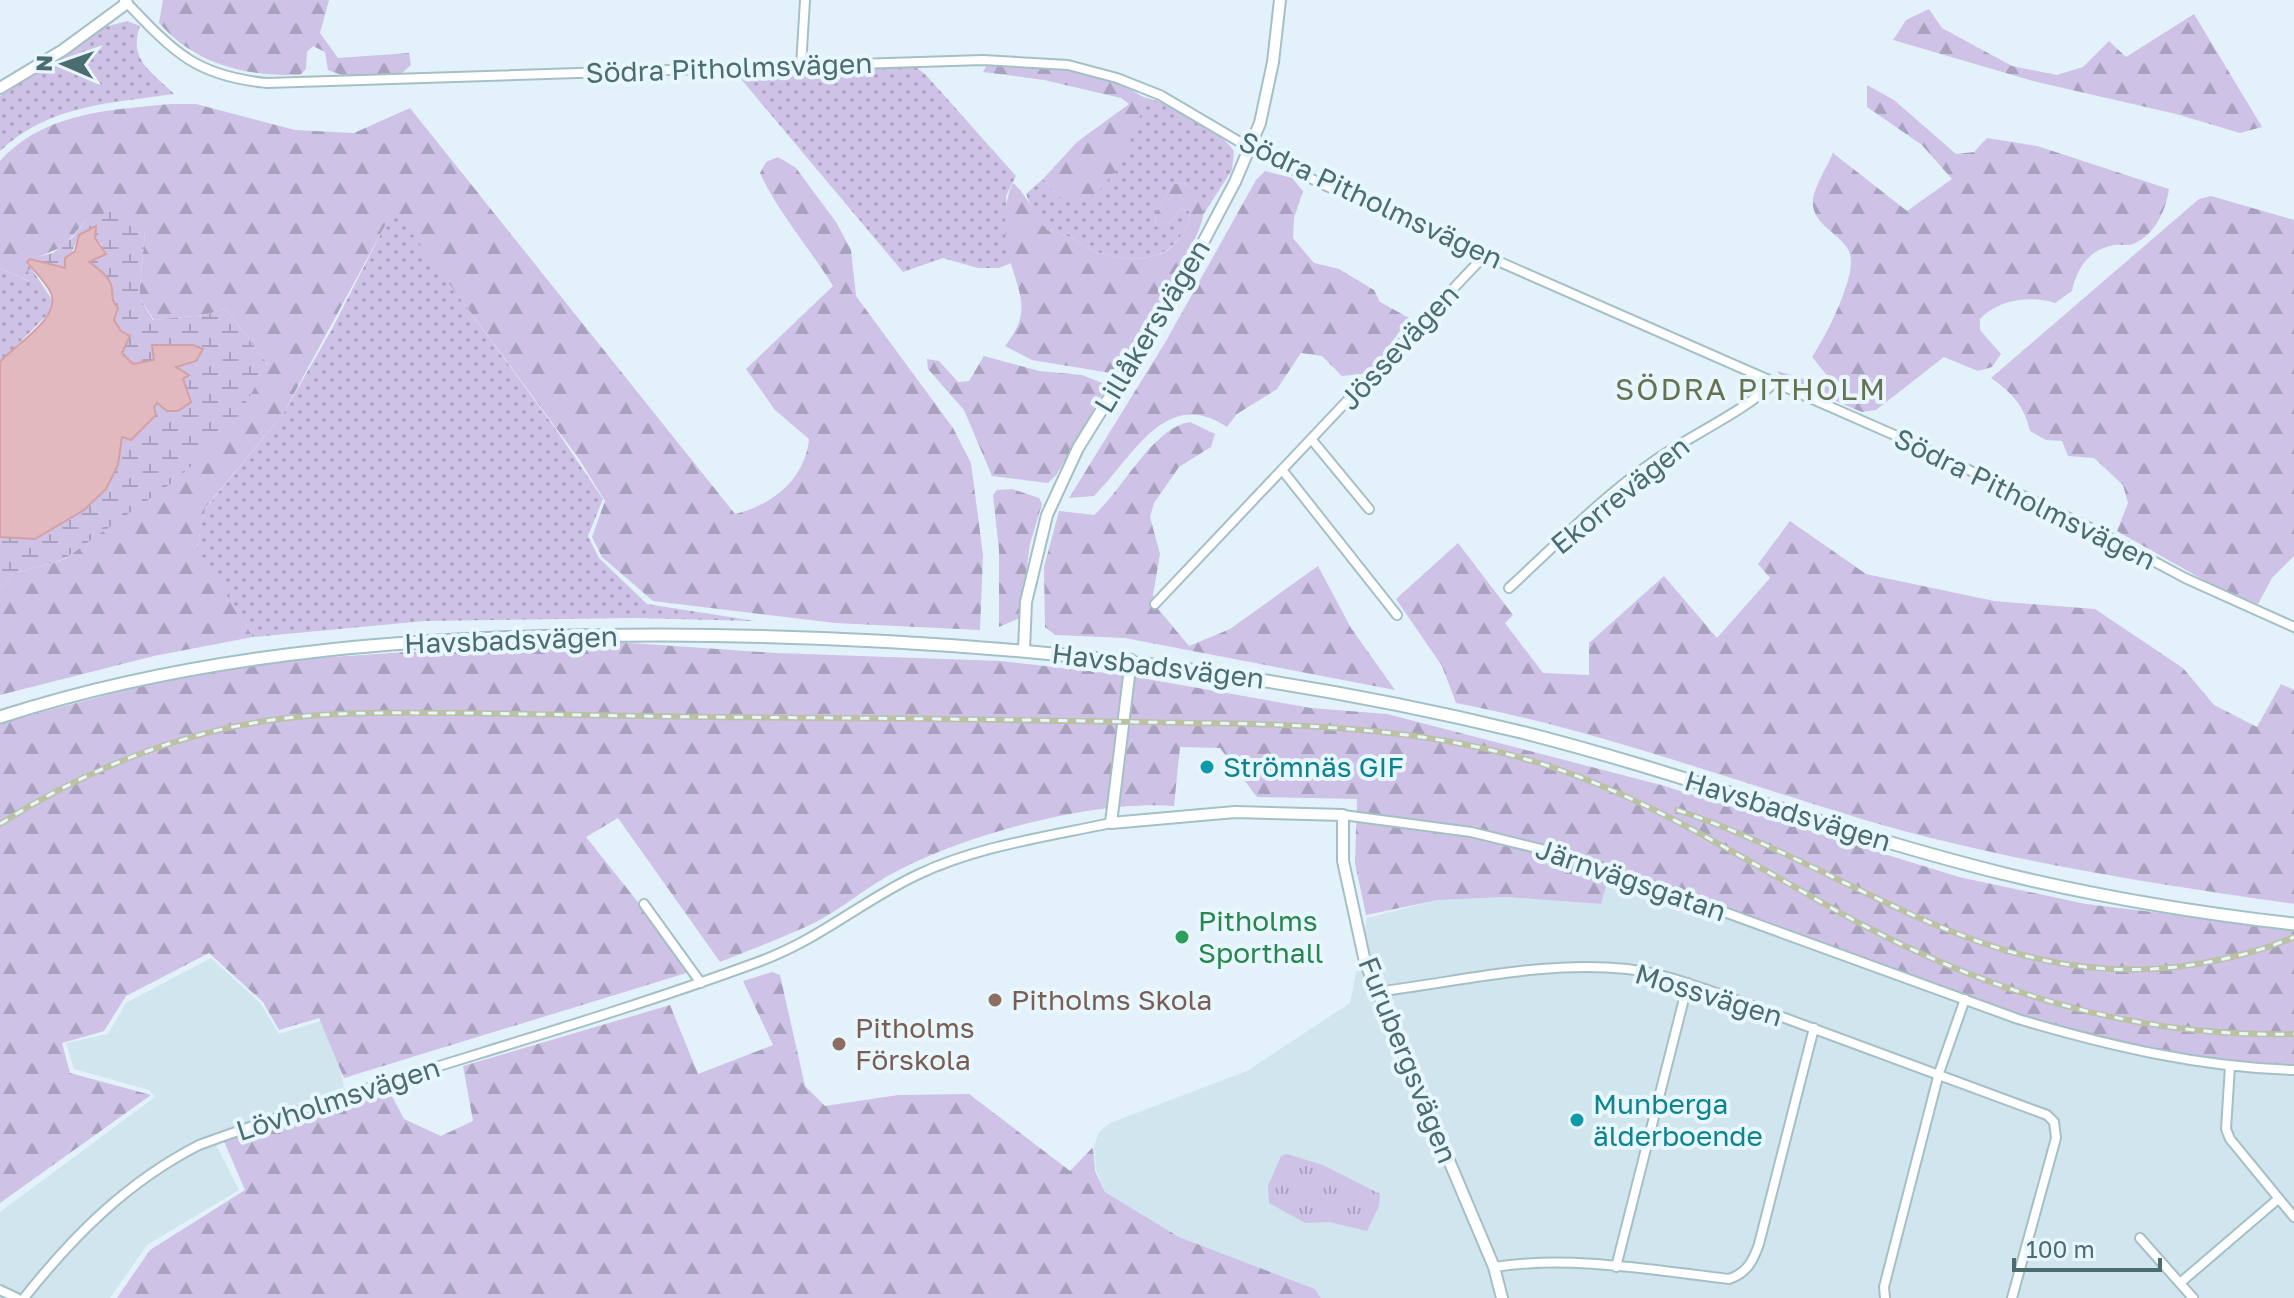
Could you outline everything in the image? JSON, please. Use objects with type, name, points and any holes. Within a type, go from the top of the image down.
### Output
[{"type":"main road","name":"Havsbadsvägen","points":[[0,717],[144,678],[244,660],[417,643],[528,637],[706,635],[1024,650],[1131,660],[1285,682],[1437,713],[1539,737],[2006,874],[2116,898],[2294,924]]},
{"type":"street","points":[[801,66],[805,0]]},
{"type":"street","name":"Lillåkersvägen","points":[[1024,650],[1026,602],[1038,545],[1057,488],[1078,448],[1189,269],[1250,148],[1260,123],[1273,62],[1280,0]]},
{"type":"street","points":[[0,88],[63,50],[126,2]]},
{"type":"street","name":"Södra Pitholmsvägen","points":[[126,2],[191,63],[211,74],[267,83],[983,60],[1068,65],[1117,78],[1160,95],[1250,148],[2007,486],[2185,578],[2294,627]]},
{"type":"street","name":"Jössevägen","points":[[1155,604],[1486,254]]},
{"type":"street","name":"Ekorrevägen","points":[[1509,588],[1584,517],[1655,460],[1741,408],[1775,382]]},
{"type":"street","points":[[1312,440],[1369,509]]},
{"type":"street","points":[[1283,471],[1397,615]]},
{"type":"street","points":[[1111,823],[1131,660]]},
{"type":"street","name":"Järnvägsgatan","points":[[1111,823],[1235,812],[1343,815],[1471,832],[1573,857],[1965,999],[2093,1041],[2230,1066],[2294,1070]]},
{"type":"street","name":"Furubergsvägen","points":[[1343,815],[1346,880],[1376,992],[1494,1267],[1502,1298]]},
{"type":"street","name":"Lövholmsvägen","points":[[24,1298],[57,1257],[127,1188],[159,1165],[199,1145],[701,983],[797,947],[921,873],[994,849],[1111,823]]},
{"type":"street","points":[[644,904],[701,983]]},
{"type":"street","name":"Mossvägen","points":[[1376,992],[1588,966],[1630,969],[1688,983],[2034,1109],[2054,1122],[2056,1138],[2012,1298]]},
{"type":"street","points":[[1616,1267],[1688,983]]},
{"type":"street","points":[[1885,1298],[1893,1249],[1939,1073],[1965,999]]},
{"type":"street","points":[[1494,1267],[1531,1262],[1729,1279],[1747,1268],[1759,1244],[1814,1028]]},
{"type":"street","points":[[2230,1066],[2226,1129],[2233,1145],[2294,1217]]},
{"type":"street","points":[[2180,1283],[2278,1199]]},
{"type":"street","points":[[2140,1238],[2193,1298]]},
{"type":"street","points":[[0,1290],[17,1298]]},
{"type":"shaded area","points":[[96,226],[95,238],[106,254],[89,262],[108,279],[113,301],[118,308],[114,320],[121,331],[130,336],[122,353],[133,364],[154,360],[152,345],[193,345],[203,349],[196,361],[176,367],[189,375],[183,379],[191,402],[178,411],[167,411],[157,403],[154,407],[156,415],[131,440],[122,437],[118,465],[106,489],[84,510],[35,539],[0,537],[0,362],[43,322],[52,302],[49,289],[27,262],[30,259],[65,268],[65,258],[75,251],[79,235]]},
{"type":"shaded area","points":[[1612,870],[2294,1060],[2294,1298],[1321,1298],[1315,1289],[1179,1237],[1105,1192],[1096,1170],[1094,1146],[1099,1132],[1110,1123],[1247,1071],[1350,1003],[1367,918],[1438,900],[1506,897],[1601,904]]},
{"type":"shaded area","points":[[211,958],[260,1003],[279,1034],[330,1018],[344,1087],[211,1135],[239,1190],[147,1245],[110,1298],[0,1298],[0,1212],[155,1097],[149,1090],[74,1069],[66,1043],[108,1034],[126,1003]]},
{"type":"green space","points":[[163,0],[329,0],[320,33],[338,58],[409,53],[411,65],[402,73],[344,76],[328,70],[325,52],[313,46],[307,52],[306,69],[300,75],[241,70],[206,58],[174,37],[159,23]]},
{"type":"green space","points":[[1929,9],[1942,28],[2012,66],[2057,75],[2083,67],[2109,41],[2126,57],[2194,14],[2262,127],[2240,133],[2176,114],[2037,82],[1893,40],[1906,20]]},
{"type":"green space","points":[[127,21],[140,26],[137,48],[144,64],[174,94],[104,104],[60,115],[19,136],[0,151],[0,96],[105,27]]},
{"type":"green space","points":[[986,66],[1056,69],[1093,76],[1143,97],[1143,108],[1121,165],[1090,201],[1059,197],[1043,179],[1077,142],[1129,104],[1121,98],[1044,80],[983,72]]},
{"type":"green space","points":[[917,68],[925,74],[1016,176],[1006,196],[1011,263],[999,268],[978,268],[943,258],[903,272],[741,79],[743,75]]},
{"type":"green space","points":[[1867,85],[1894,100],[1956,154],[1974,152],[1987,138],[2037,146],[2169,189],[2162,213],[2147,235],[2133,244],[2106,247],[2091,255],[2081,267],[2072,291],[2055,303],[2035,299],[2005,303],[1980,319],[1980,330],[2001,354],[1992,367],[1978,371],[1944,357],[1876,410],[1862,412],[1783,379],[1777,371],[1839,390],[1812,357],[1832,322],[1844,291],[1849,277],[1850,254],[1817,216],[1813,208],[1816,188],[1833,153],[1907,211],[1952,179],[1922,145],[1867,107]]},
{"type":"green space","points":[[1143,97],[1193,117],[1234,151],[1232,170],[1203,215],[1185,183],[1173,184],[1155,214],[1156,226],[1173,220],[1181,208],[1189,211],[1190,220],[1171,247],[1159,254],[1140,258],[1120,258],[1101,253],[1066,235],[1047,230],[1035,217],[1026,194],[1043,179],[1059,197],[1123,138],[1140,111]]},
{"type":"green space","points":[[171,104],[196,104],[295,130],[354,133],[410,108],[735,514],[762,504],[785,488],[801,466],[809,439],[775,410],[746,369],[833,286],[760,173],[766,162],[778,157],[796,168],[836,222],[851,250],[856,296],[953,428],[971,463],[983,555],[980,630],[835,623],[653,601],[602,557],[592,537],[605,501],[579,459],[394,209],[283,414],[205,508],[197,548],[253,637],[154,656],[0,695],[0,588],[13,574],[65,559],[111,524],[268,365],[226,309],[204,315],[154,320],[139,297],[145,231],[87,219],[64,246],[27,262],[29,281],[0,268],[0,161],[37,132],[79,116]]},
{"type":"green space","points":[[1265,171],[1292,178],[1303,191],[1294,218],[1293,238],[1314,263],[1339,269],[1374,290],[1380,302],[1409,318],[1370,373],[1342,376],[1322,356],[1301,353],[1277,389],[1237,414],[1227,427],[1205,416],[1185,415],[1168,421],[1136,447],[1094,496],[1069,498],[1166,341],[1256,180]]},
{"type":"green space","points":[[1013,183],[1047,230],[1120,258],[1151,257],[1168,250],[1178,240],[1190,220],[1189,211],[1181,208],[1173,220],[1156,226],[1155,214],[1173,184],[1184,183],[1199,202],[1203,215],[1191,247],[1148,321],[1111,373],[1032,360],[1005,346],[1018,325],[1022,306],[1006,234],[1007,201]]},
{"type":"green space","points":[[2211,196],[2294,220],[2294,556],[2272,578],[2258,604],[2216,587],[2117,531],[2128,503],[2123,485],[2094,458],[2068,456],[2062,441],[2046,440],[2030,431],[2016,400],[1991,378],[2199,199]]},
{"type":"green space","points":[[394,208],[555,428],[603,499],[588,536],[599,558],[647,604],[755,621],[635,618],[425,621],[253,637],[197,549],[204,510],[283,414],[332,329]]},
{"type":"green space","points":[[114,210],[145,231],[139,297],[153,320],[204,315],[226,309],[268,365],[229,431],[176,480],[64,559],[13,574],[0,588],[0,537],[35,539],[106,489],[118,465],[122,436],[131,440],[150,420],[157,402],[167,411],[178,411],[188,398],[183,379],[188,376],[180,373],[178,364],[196,361],[203,350],[193,345],[152,346],[154,361],[133,364],[122,353],[126,333],[121,331],[112,316],[112,289],[89,262],[102,245],[95,238],[96,230],[76,242],[65,268],[30,259],[53,253],[72,238],[87,219]]},
{"type":"green space","points":[[27,262],[53,301],[49,313],[0,362],[0,268],[28,281]]},
{"type":"green space","points":[[984,356],[1039,371],[1082,375],[1102,383],[1103,393],[1057,474],[1048,483],[992,476],[964,410],[928,369],[927,359],[939,361],[958,382],[969,381]]},
{"type":"green space","points":[[1190,422],[1215,434],[1211,447],[1179,467],[1154,503],[1150,517],[1160,554],[1153,595],[1159,610],[1189,646],[1230,629],[1318,566],[1351,628],[1395,690],[1125,638],[1055,635],[1045,627],[1044,567],[1059,511],[1094,515],[1151,447],[1176,427]]},
{"type":"green space","points":[[1012,489],[1039,498],[1042,504],[1030,544],[1020,618],[999,627],[999,550],[993,495],[997,490]]},
{"type":"green space","points":[[1790,521],[1866,574],[1994,601],[2095,609],[2183,668],[2214,705],[2257,727],[2281,684],[2294,690],[2294,904],[2132,879],[1918,835],[1611,741],[1456,703],[1442,666],[1396,599],[1458,543],[1513,615],[1505,623],[1543,673],[1589,675],[1589,643],[1664,576],[1717,638],[1770,578],[1758,564]]},
{"type":"green space","points":[[588,640],[776,653],[1001,661],[1124,675],[1311,708],[1387,714],[1661,785],[1959,877],[2086,904],[2294,929],[2294,1065],[2223,1065],[2068,1034],[1611,871],[1601,904],[1506,897],[1438,900],[1366,915],[1355,863],[1357,799],[1257,797],[1220,748],[1180,747],[1174,806],[1105,808],[988,834],[917,861],[816,922],[720,962],[618,818],[586,837],[693,971],[344,1078],[319,1018],[279,1030],[263,1002],[209,953],[126,996],[104,1031],[62,1043],[70,1073],[151,1095],[0,1203],[0,723],[164,680],[286,660]]},
{"type":"green space","points":[[772,972],[780,975],[805,1086],[825,1106],[898,1095],[969,1094],[1070,1171],[1093,1147],[1095,1171],[1105,1192],[1179,1237],[1315,1289],[1321,1298],[117,1298],[150,1250],[245,1190],[220,1132],[384,1081],[404,1119],[441,1136],[473,1121],[463,1066],[670,1005],[698,1074],[773,1045],[743,981]]},
{"type":"green space","points":[[1287,1154],[1323,1165],[1380,1194],[1379,1206],[1367,1231],[1329,1222],[1305,1223],[1269,1203],[1268,1186],[1281,1156]]},
{"type":"railway","points":[[0,824],[62,788],[161,746],[229,728],[312,716],[456,713],[976,719],[1340,728],[1440,740],[1490,750],[1582,778],[1663,814],[1910,948],[2015,990],[2069,1007],[2180,1028],[2294,1034]]},
{"type":"railway","points":[[1677,810],[1740,834],[1919,918],[1979,942],[2042,960],[2107,969],[2176,967],[2236,956],[2294,937]]},
{"type":"place","name":"Strömnäs GIF","points":[[1207,767]]},
{"type":"place","name":"Pitholms Sporthall","points":[[1182,937]]},
{"type":"place","name":"Pitholms Skola","points":[[995,1000]]},
{"type":"place","name":"Pitholms Förskola","points":[[839,1044]]},
{"type":"place","name":"Munberga älderboende","points":[[1577,1120]]},
{"type":"district","name":"SÖDRA PITHOLM","points":[[1751,390]]}]
